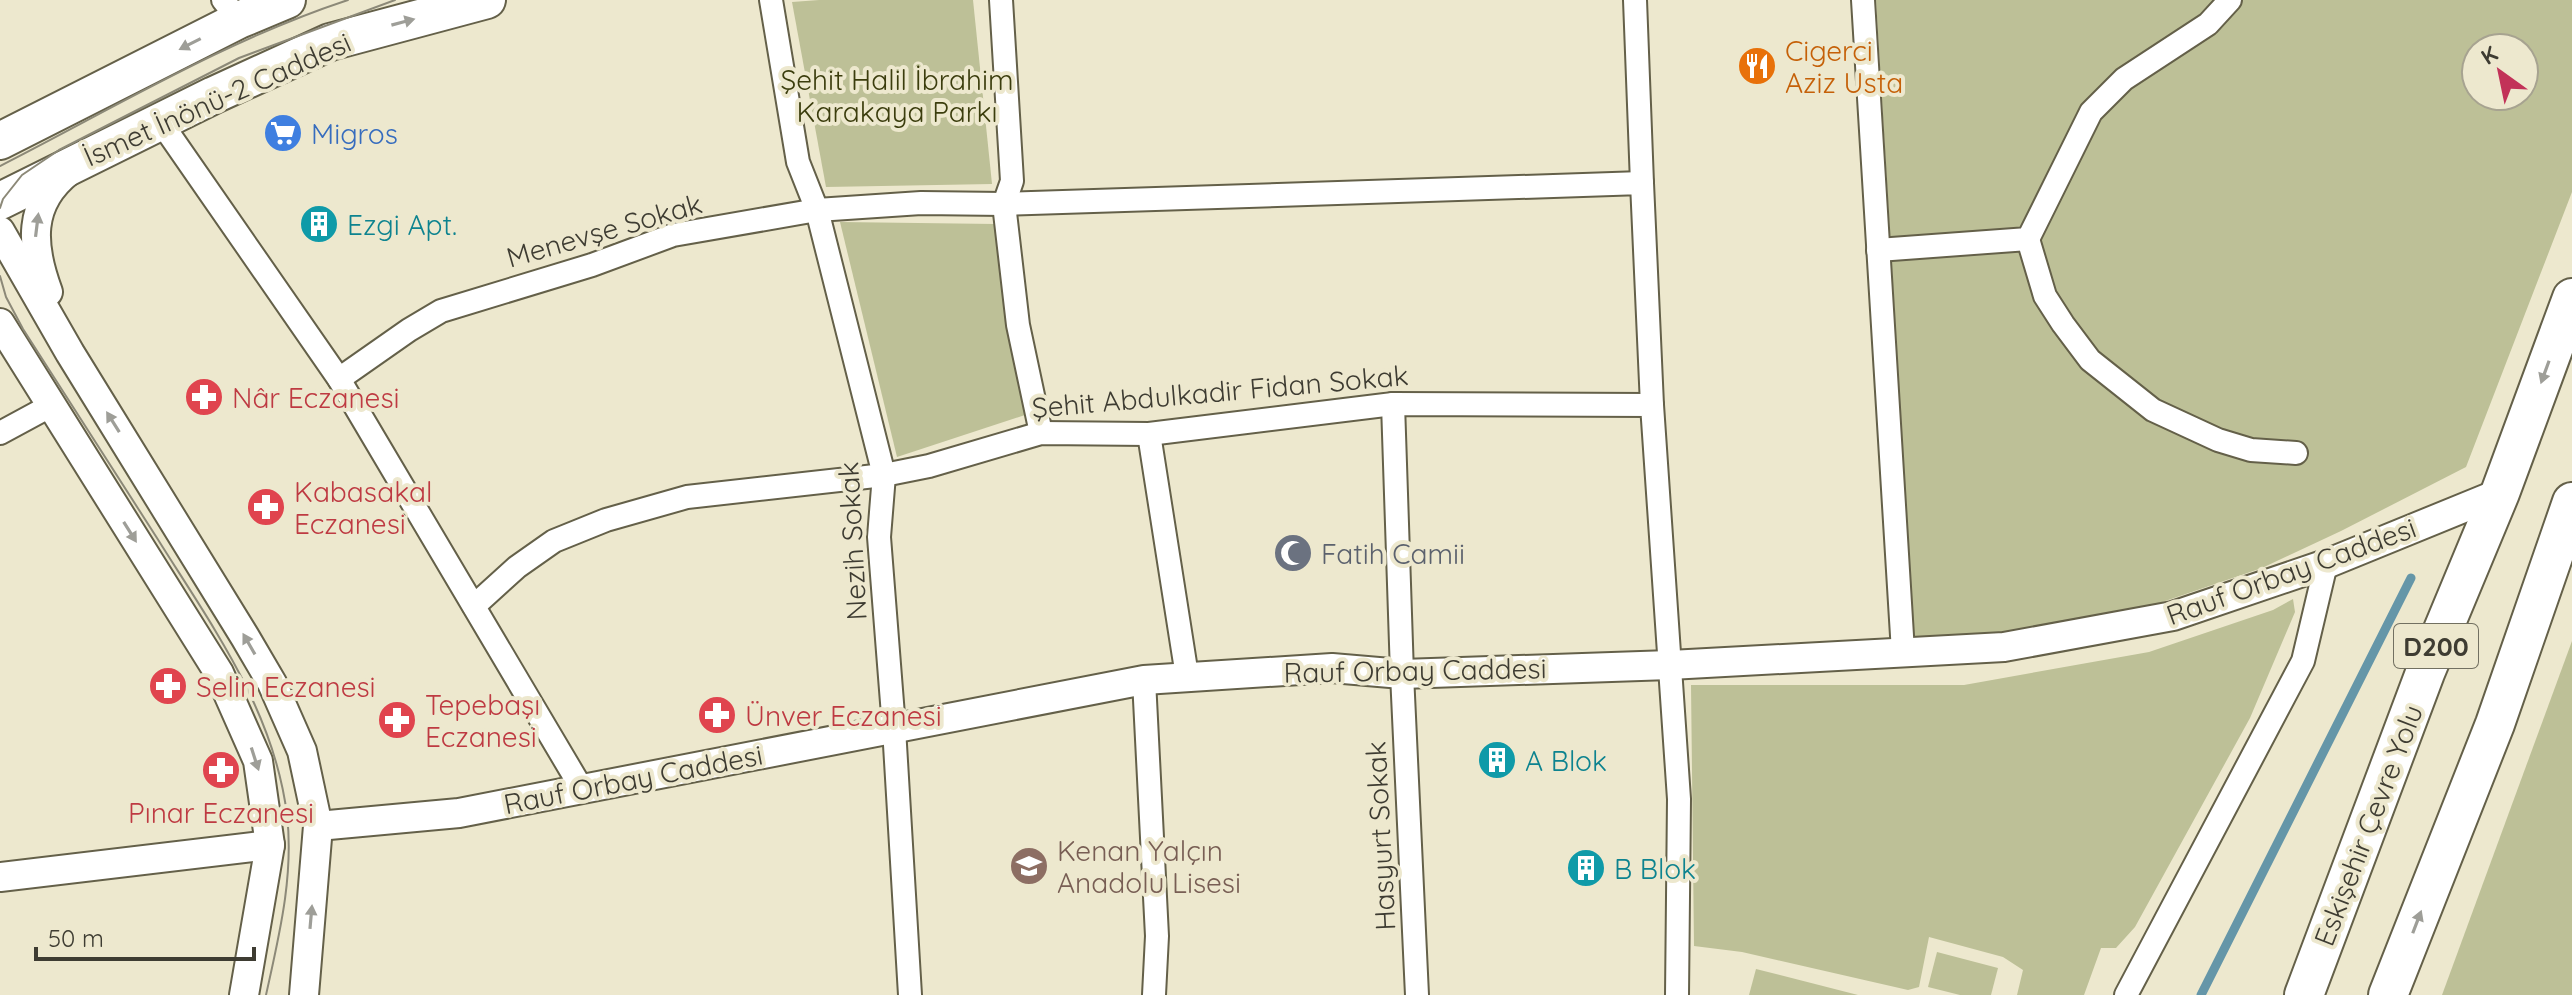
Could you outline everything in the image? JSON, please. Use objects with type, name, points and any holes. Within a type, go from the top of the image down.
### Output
[{"type":"highway","name":"Eskişehir Çevre Yolu","points":[[2304,995],[2425,673],[2500,493],[2572,298]]},
{"type":"highway","name":"D200","points":[[2388,995],[2495,724],[2572,502]]},
{"type":"highway","points":[[2495,724],[2572,574]]},
{"type":"main road","name":"İsmet İnönü-2 Caddesi","points":[[4,140],[231,10],[287,0]]},
{"type":"main road","name":"İsmet İnönü-2 Caddesi","points":[[0,201],[160,121],[330,42],[487,0]]},
{"type":"street","name":"Nezih Sokak","points":[[771,0],[798,162],[817,210],[884,475],[879,537],[910,995]]},
{"type":"street","points":[[1001,0],[1012,181],[1004,204],[1018,325],[1041,433]]},
{"type":"street","points":[[1635,0],[1652,405],[1679,799],[1677,995]]},
{"type":"street","points":[[1863,0],[1903,652]]},
{"type":"street","points":[[2230,0],[2208,24],[2124,79],[2091,112],[2028,239],[2045,296],[2090,360],[2153,410],[2218,440],[2251,450],[2296,453]]},
{"type":"street","points":[[160,121],[339,379],[582,789]]},
{"type":"street","points":[[70,353],[41,275],[36,231],[44,197],[57,181],[92,155]]},
{"type":"street","name":"Menevşe Sokak","points":[[339,379],[441,311],[592,265],[673,235],[817,210],[921,203],[1004,204],[1642,183]]},
{"type":"street","points":[[0,231],[70,353],[272,683],[302,751],[318,826],[304,995]]},
{"type":"street","points":[[1878,250],[2028,239]]},
{"type":"street","points":[[0,323],[219,673],[258,761],[270,845],[244,995]]},
{"type":"street","name":"Şehit Abdulkadir Fidan Sokak","points":[[474,606],[517,567],[554,541],[606,520],[687,497],[884,475],[929,466],[1041,433],[1149,434],[1393,404],[1652,405]]},
{"type":"street","name":"Hasyurt Sokak","points":[[1393,404],[1417,995]]},
{"type":"street","points":[[0,433],[50,406]]},
{"type":"street","points":[[1149,434],[1187,676]]},
{"type":"street","name":"Rauf Orbay Caddesi","points":[[318,826],[459,813],[1144,680],[1332,668],[1402,674],[1670,665],[2004,647],[2173,616],[2326,564],[2500,493]]},
{"type":"street","points":[[2126,995],[2303,661],[2326,564]]},
{"type":"street","points":[[1144,680],[1157,936],[1154,995]]},
{"type":"street","points":[[0,877],[270,845]]},
{"type":"green space","name":"Şehit Halil İbrahim Karakaya Parkı","points":[[973,0],[992,184],[826,187],[792,2]]},
{"type":"green space","points":[[1876,0],[2572,0],[2572,192],[2466,467],[2262,568],[2133,612],[1991,634],[1914,638]]},
{"type":"green space","points":[[840,222],[996,224],[1037,411],[897,457]]},
{"type":"green space","points":[[2293,599],[2295,612],[2250,718],[2135,927],[2116,948],[2101,948],[2084,995],[2017,995],[2023,970],[2003,957],[1929,937],[1919,987],[1908,990],[1742,952],[1694,946],[1691,685],[1964,685],[2149,652],[2273,610]]},
{"type":"green space","points":[[2572,641],[2572,995],[2442,995]]},
{"type":"green space","points":[[1937,952],[1998,968],[1991,995],[1960,995],[1928,987]]},
{"type":"green space","points":[[1756,969],[1858,995],[1749,995]]},
{"type":"waterway","points":[[2201,995],[2411,578]]},
{"type":"tram line","points":[[0,166],[214,55],[348,0]]},
{"type":"tram line","points":[[0,208],[3,199],[22,175],[59,150],[239,58],[395,0]]},
{"type":"tram line","points":[[0,276],[6,297],[23,329],[219,637],[255,704],[269,740],[280,777],[289,838],[284,906],[266,995]]},
{"type":"place","name":"Cigerci Aziz Usta","points":[[1757,66]]},
{"type":"place","name":"Migros","points":[[283,133]]},
{"type":"place","name":"Ezgi Apt.","points":[[319,224]]},
{"type":"place","name":"Nâr Eczanesi","points":[[204,397]]},
{"type":"place","name":"Kabasakal Eczanesi","points":[[266,507]]},
{"type":"place","name":"Fatih Camii","points":[[1293,553]]},
{"type":"place","name":"Selin Eczanesi","points":[[168,686]]},
{"type":"place","name":"Ünver Eczanesi","points":[[717,715]]},
{"type":"place","name":"Tepebaşı Eczanesi","points":[[397,720]]},
{"type":"place","name":"A Blok","points":[[1497,760]]},
{"type":"place","name":"Pınar Eczanesi","points":[[221,770]]},
{"type":"place","name":"Kenan Yalçın Anadolu Lisesi","points":[[1029,866]]},
{"type":"place","name":"B Blok","points":[[1586,868]]}]
